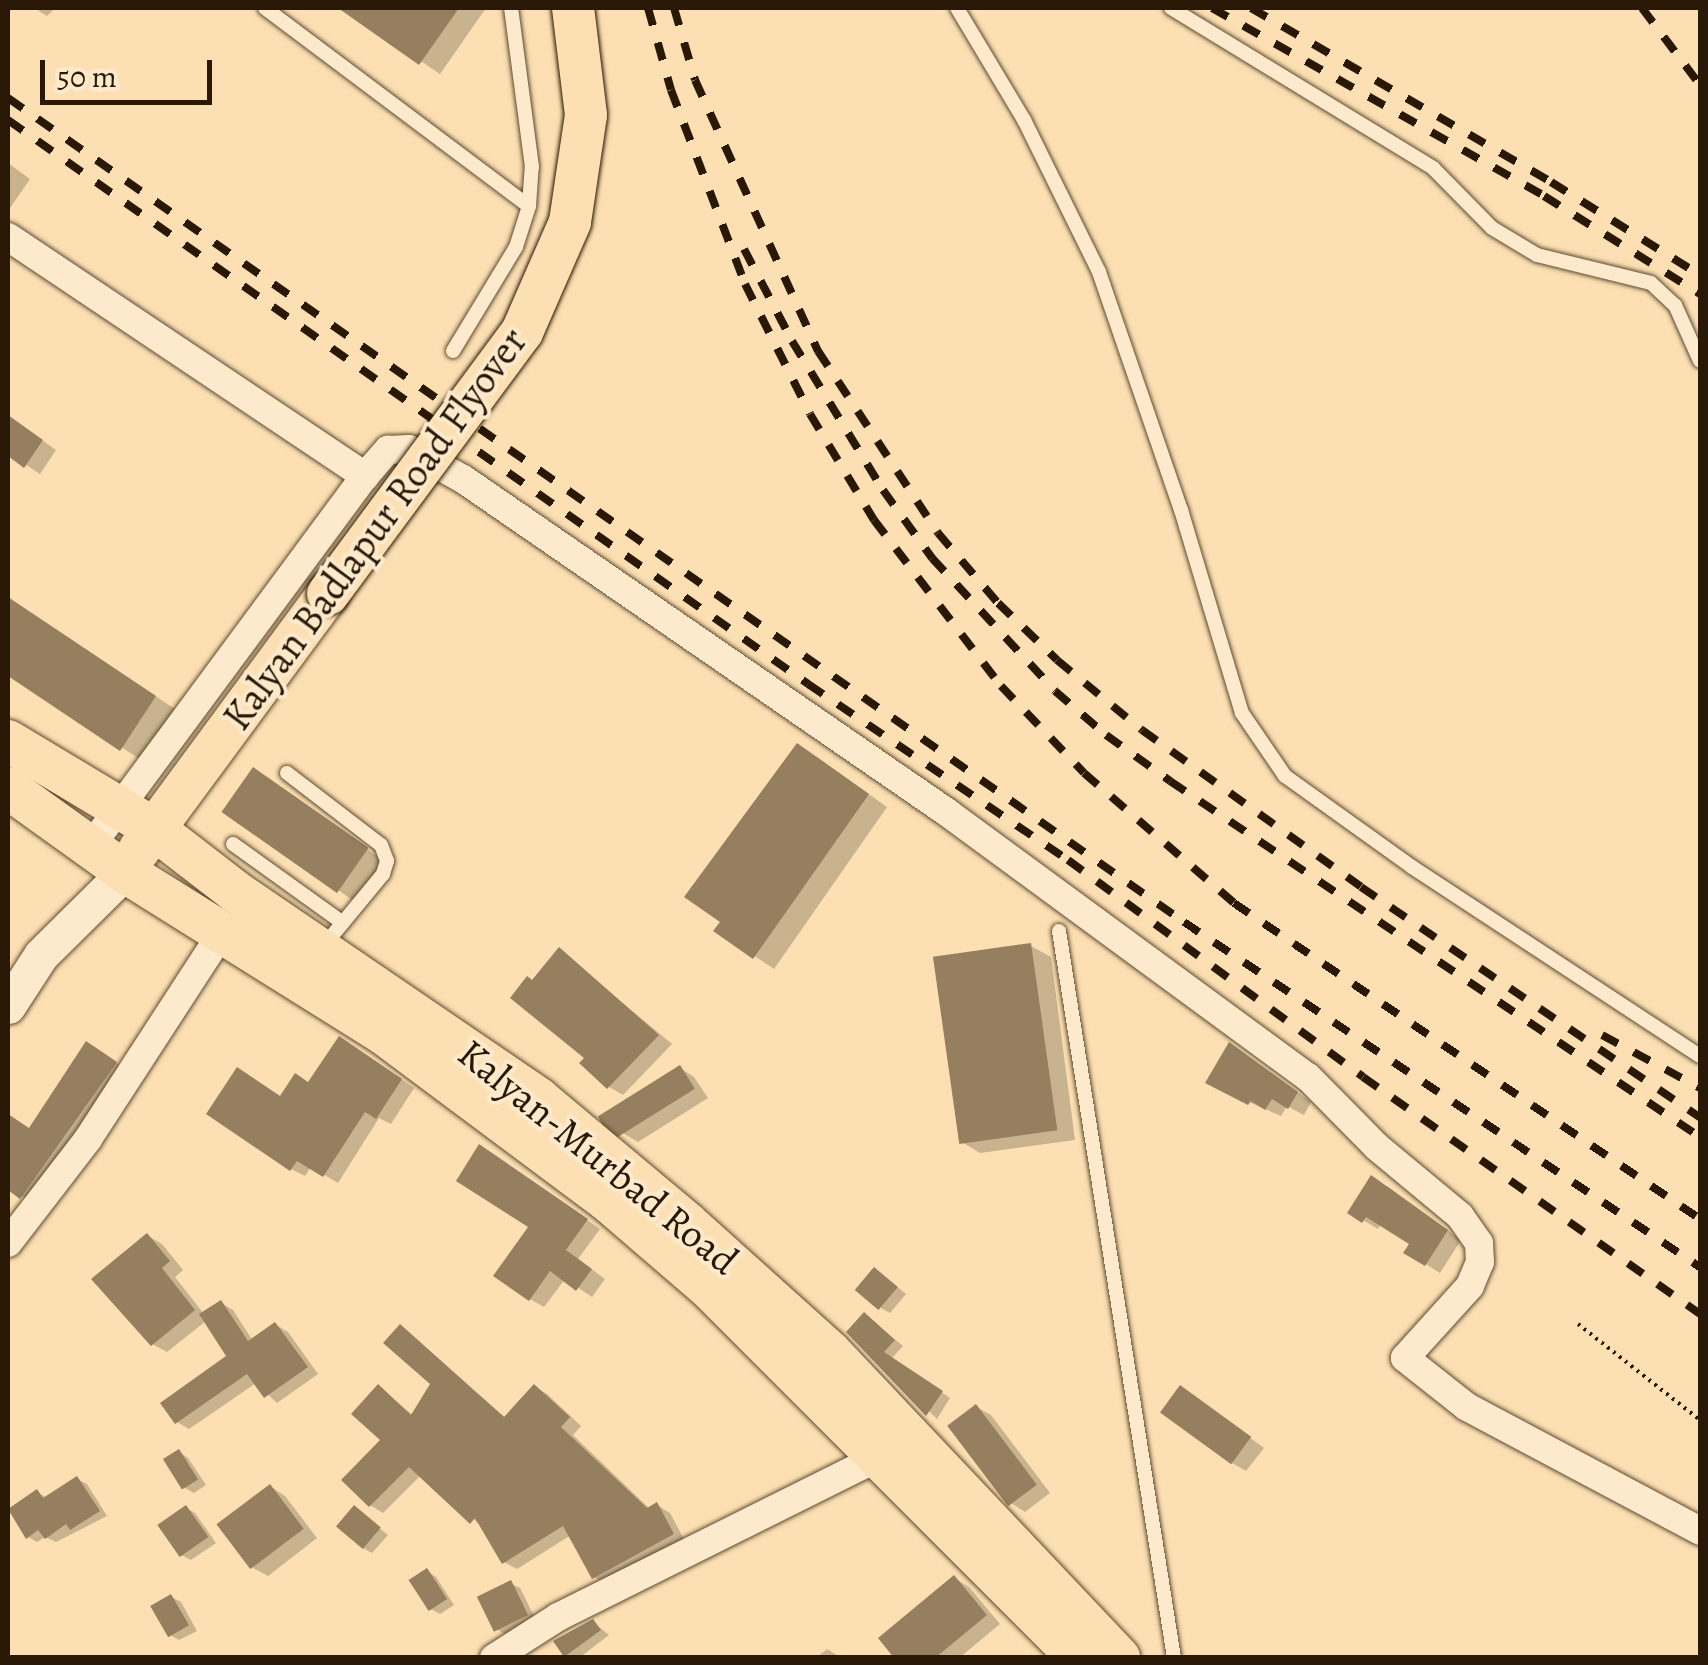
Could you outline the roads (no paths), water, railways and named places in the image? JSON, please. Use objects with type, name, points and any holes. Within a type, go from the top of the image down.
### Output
[{"type":"main road","name":"Kalyan Badlapur Road Flyover","points":[[125,872],[159,804],[522,332],[570,222],[586,115],[574,8]]},
{"type":"main road","name":"Kalyan-Murbad Road","points":[[8,740],[159,804],[236,892],[332,936],[539,1099],[688,1224],[830,1352],[1120,1658]]},
{"type":"main road","name":"Kalyan-Murbad Road","points":[[8,788],[125,872],[384,1034],[592,1188],[709,1288],[1080,1658]]},
{"type":"street","points":[[8,237],[366,476]]},
{"type":"street","points":[[91,846],[159,804],[366,476],[388,450],[398,447],[463,478],[948,813],[1308,1077],[1377,1146],[1460,1216],[1479,1243],[1480,1262],[1470,1286],[1405,1358],[1467,1407],[1700,1531]]},
{"type":"street","points":[[8,1006],[41,955],[125,872]]},
{"type":"street","points":[[8,1243],[88,1140],[222,933]]},
{"type":"street","points":[[494,1658],[558,1618],[881,1456]]},
{"type":"lane","points":[[264,8],[529,206]]},
{"type":"lane","points":[[452,351],[516,247],[529,206],[532,166],[511,8]]},
{"type":"lane","points":[[956,8],[1024,120],[1099,272],[1181,510],[1242,713],[1285,776],[1412,867],[1700,1056]]},
{"type":"lane","points":[[1171,8],[1433,168],[1492,228],[1536,255],[1651,283],[1675,305],[1700,360]]},
{"type":"lane","points":[[232,844],[332,936],[384,874],[385,851],[287,773]]},
{"type":"lane","points":[[1059,931],[1174,1658]]},
{"type":"railway","points":[[648,8],[671,90],[745,284],[810,414],[874,520],[1001,686],[1084,773],[1234,903],[1700,1219]]},
{"type":"railway","points":[[674,8],[695,80],[818,351],[938,533],[998,603],[1057,660],[1142,730],[1361,887],[1700,1117]]},
{"type":"railway","points":[[1212,8],[1544,196],[1700,294]]},
{"type":"railway","points":[[1251,8],[1551,182],[1700,275]]},
{"type":"railway","points":[[1642,8],[1700,85]]},
{"type":"railway","points":[[8,98],[1184,922],[1700,1267]]},
{"type":"railway","points":[[8,120],[808,684],[1068,860],[1363,1077],[1700,1314]]},
{"type":"railway","points":[[744,249],[792,341],[883,490],[932,558],[1055,691],[1106,735],[1170,781],[1700,1137]]},
{"type":"railway","points":[[1602,1035],[1700,1088]]}]
